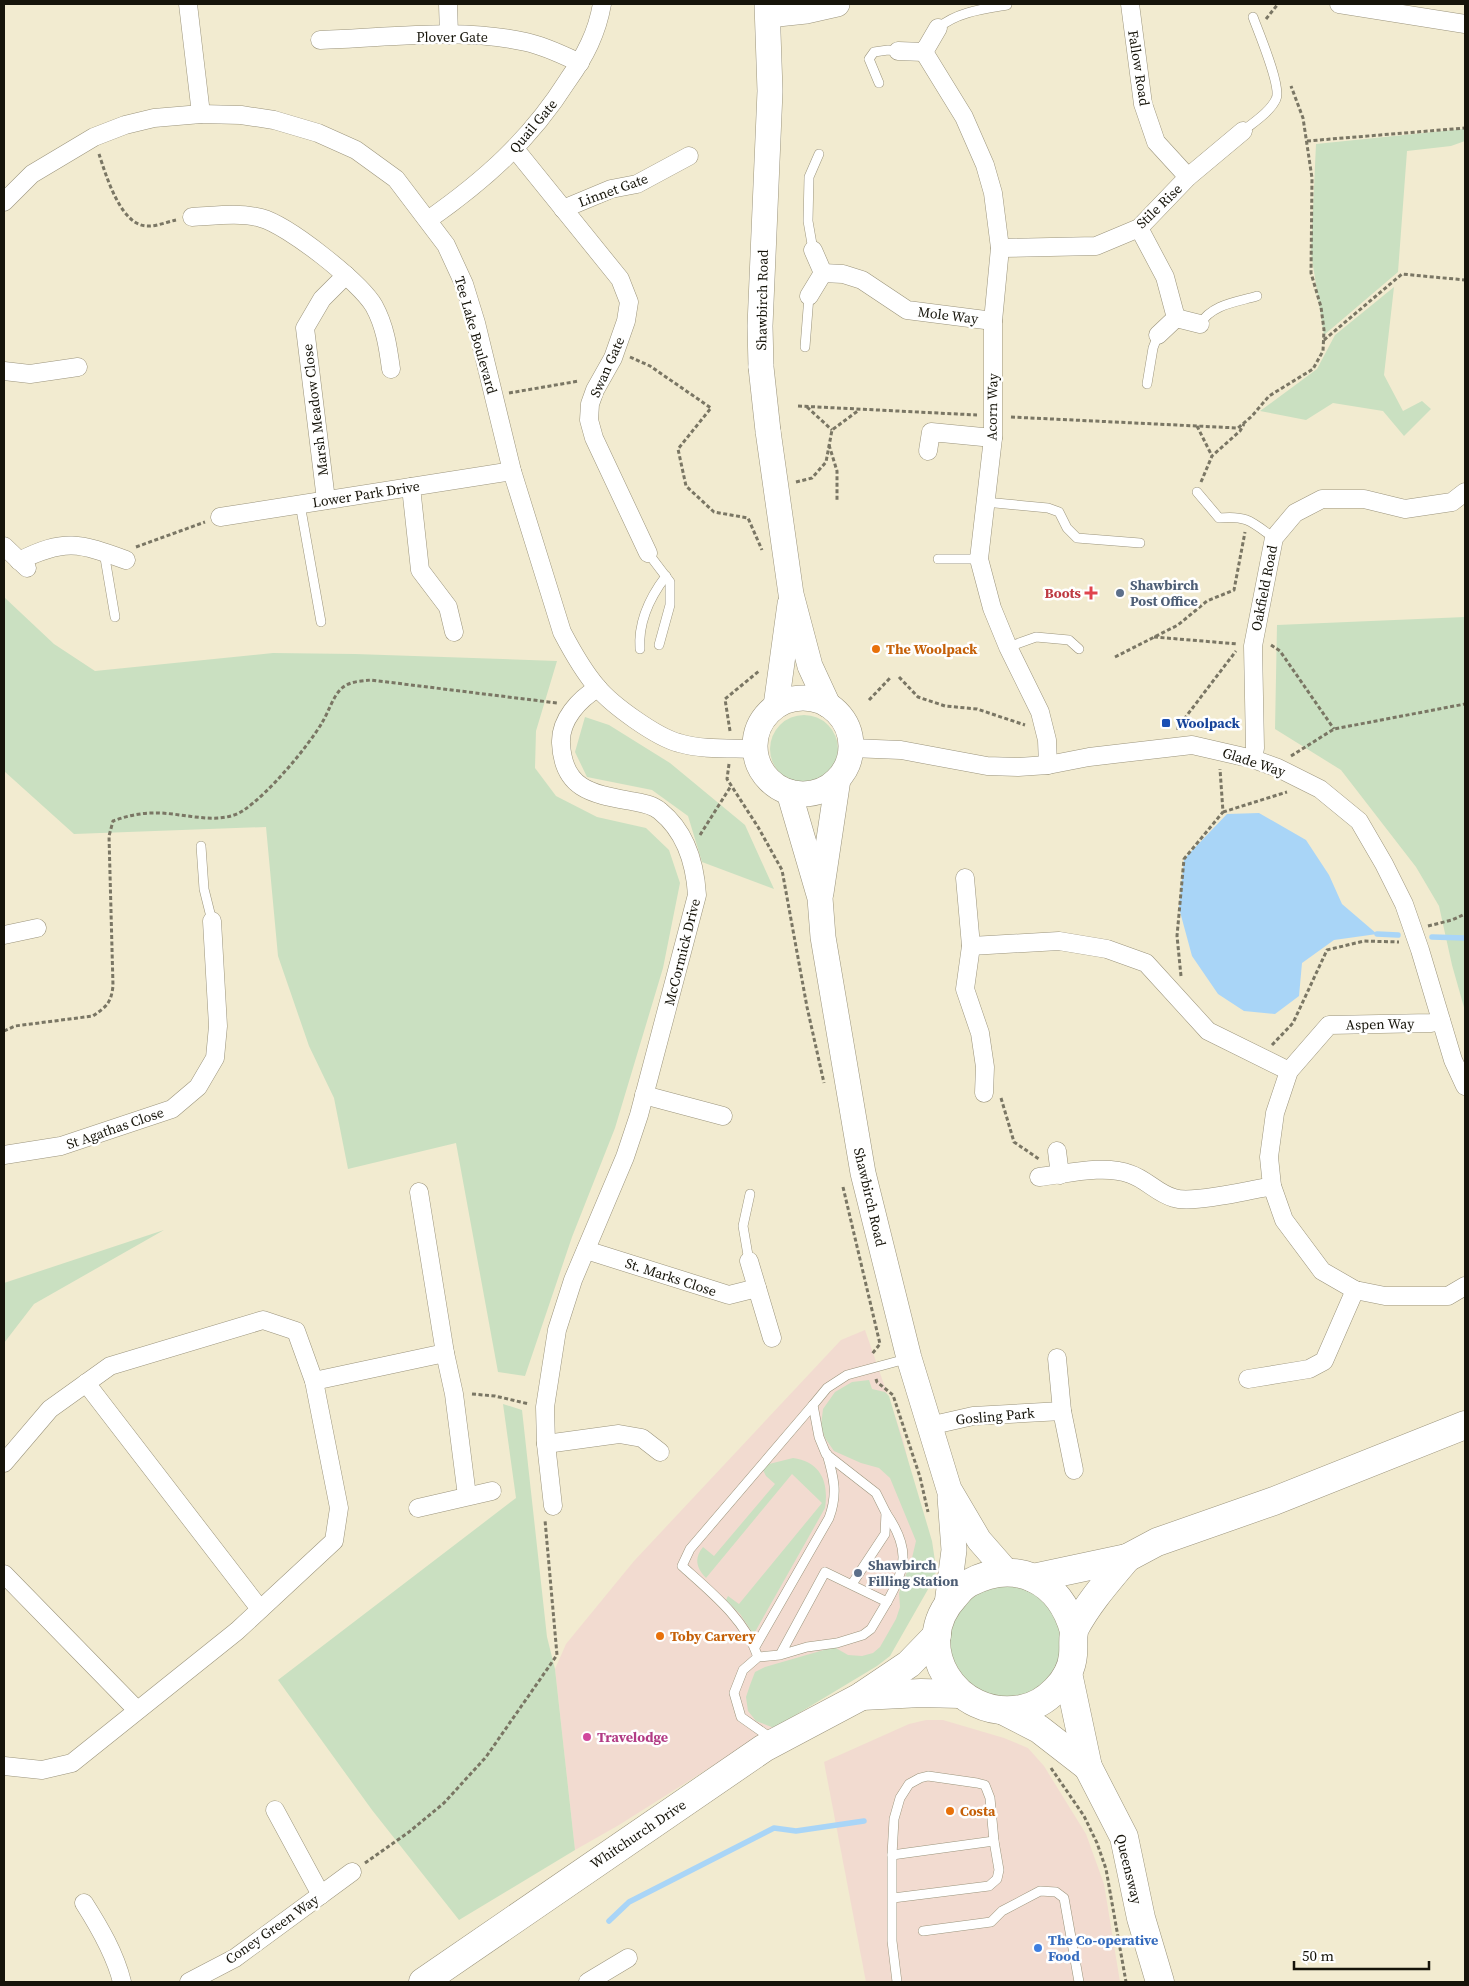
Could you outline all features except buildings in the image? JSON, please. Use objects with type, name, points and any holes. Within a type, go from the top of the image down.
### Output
[{"type":"main road","points":[[768,9],[806,11],[837,4]]},
{"type":"main road","name":"Shawbirch Road","points":[[768,9],[770,90],[760,326],[761,367],[791,594],[810,666],[828,705]]},
{"type":"main road","name":"Shawbirch Road","points":[[776,706],[791,594]]},
{"type":"main road","points":[[802,697],[815,699],[828,705],[838,713],[846,723],[851,748],[844,770],[838,779],[827,787],[815,792],[802,794],[789,792],[778,787],[765,775],[757,760],[755,749],[757,732],[764,717],[776,706],[788,700],[802,697]]},
{"type":"main road","name":"Shawbirch Road","points":[[820,898],[838,779]]},
{"type":"main road","name":"Shawbirch Road","points":[[789,792],[820,898],[823,937],[863,1173],[909,1358],[949,1489],[954,1550],[948,1604]]},
{"type":"main road","points":[[1033,1578],[1127,1558],[1157,1542],[1274,1501],[1465,1425]]},
{"type":"main road","name":"Shawbirch Road","points":[[949,1489],[979,1540],[1007,1572]]},
{"type":"main road","points":[[1074,1631],[1094,1596],[1127,1558]]},
{"type":"main road","points":[[1004,1711],[1023,1709],[1042,1701],[1056,1690],[1068,1673],[1073,1657],[1074,1631],[1069,1613],[1062,1600],[1049,1587],[1033,1578],[1007,1572],[982,1576],[964,1586],[948,1604],[940,1618],[936,1635],[938,1657],[946,1678],[960,1694],[980,1706],[1004,1711],[1038,1728],[1088,1767]]},
{"type":"main road","name":"Whitchurch Drive","points":[[423,1982],[764,1748],[860,1696],[910,1664],[936,1635]]},
{"type":"main road","points":[[1068,1673],[1088,1767]]},
{"type":"main road","name":"Whitchurch Drive","points":[[860,1696],[921,1693],[960,1694]]},
{"type":"main road","name":"Queensway","points":[[1088,1767],[1124,1838],[1141,1918],[1160,1982]]},
{"type":"main road","name":"Queensway","points":[[1141,1918],[1142,1982]]},
{"type":"street","points":[[188,4],[201,114]]},
{"type":"street","points":[[448,4],[449,35]]},
{"type":"street","name":"Quail Gate","points":[[428,220],[475,184],[515,149],[548,111],[580,63],[599,25],[602,4]]},
{"type":"street","name":"Fallow Road","points":[[1130,4],[1145,112],[1156,142],[1188,177]]},
{"type":"street","points":[[1339,4],[1465,24]]},
{"type":"street","points":[[898,50],[924,52],[938,28]]},
{"type":"street","name":"Plover Gate","points":[[320,40],[449,35],[492,36],[528,42],[558,52],[580,63]]},
{"type":"street","name":"Acorn Way","points":[[924,52],[964,117],[985,165],[993,193],[1000,248],[993,321],[993,438],[979,559],[992,608],[1008,647],[1040,712],[1047,740],[1048,765]]},
{"type":"street","name":"Tee Lake Boulevard","points":[[4,202],[32,174],[94,137],[154,118],[201,114],[274,120],[318,133],[356,150],[396,179],[446,245],[464,284],[512,471],[562,632],[574,654],[598,688],[645,726],[678,743],[701,747],[755,749]]},
{"type":"street","name":"Stile Rise","points":[[1000,248],[1096,246],[1139,228],[1188,177],[1243,131]]},
{"type":"street","name":"Swan Gate","points":[[515,149],[620,279],[629,302],[626,321],[616,350],[595,390],[590,404],[589,420],[594,438],[648,552]]},
{"type":"street","name":"Linnet Gate","points":[[563,210],[610,189],[637,184],[690,156]]},
{"type":"street","points":[[192,217],[235,215],[261,218],[285,229],[346,275],[373,304],[383,323],[391,369]]},
{"type":"street","points":[[1139,228],[1165,277],[1176,318]]},
{"type":"street","points":[[808,296],[823,273],[813,250]]},
{"type":"street","name":"Mole Way","points":[[823,273],[843,274],[862,280],[907,310],[993,321]]},
{"type":"street","name":"Marsh Meadow Close","points":[[326,500],[305,328],[322,300],[346,275]]},
{"type":"street","points":[[1176,318],[1200,324]]},
{"type":"street","points":[[1158,334],[1176,318]]},
{"type":"street","points":[[4,371],[16,374],[30,374],[78,367]]},
{"type":"street","points":[[928,451],[930,432],[993,438]]},
{"type":"street","name":"Lower Park Drive","points":[[220,517],[512,471]]},
{"type":"street","points":[[411,486],[420,570],[448,607],[454,632]]},
{"type":"street","name":"Oakfield Road","points":[[1253,759],[1255,748],[1254,639],[1274,538],[1295,513],[1322,499],[1364,499],[1404,509],[1452,502],[1465,492]]},
{"type":"street","points":[[4,546],[23,565],[42,549],[64,544],[91,548],[126,560]]},
{"type":"street","name":"McCormick Drive","points":[[553,1506],[546,1444],[545,1407],[557,1330],[573,1280],[625,1157],[644,1095],[697,895],[695,872],[690,853],[672,822],[658,809],[644,803],[605,797],[586,790],[571,776],[562,758],[561,735],[575,706],[586,695],[598,688]]},
{"type":"street","name":"Glade Way","points":[[851,748],[901,750],[988,766],[1018,767],[1048,765],[1089,757],[1192,745],[1253,759],[1278,768],[1320,789],[1359,821],[1400,896],[1415,936],[1453,1060],[1465,1086]]},
{"type":"street","points":[[965,878],[970,946],[965,989],[980,1033],[986,1067],[984,1094]]},
{"type":"street","name":"St Agathas Close","points":[[4,1155],[61,1146],[172,1108],[198,1087],[215,1058],[218,1026],[212,921]]},
{"type":"street","points":[[4,935],[37,928]]},
{"type":"street","points":[[970,946],[1059,941],[1107,949],[1146,963],[1208,1031],[1290,1071]]},
{"type":"street","name":"Aspen Way","points":[[1441,1021],[1431,1023],[1328,1025],[1290,1071],[1275,1114],[1269,1157],[1272,1186],[1284,1220],[1322,1271],[1355,1290],[1386,1296],[1448,1296],[1465,1286]]},
{"type":"street","points":[[644,1095],[723,1116]]},
{"type":"street","points":[[1039,1177],[1058,1163],[1102,1170],[1115,1170],[1131,1174],[1174,1199],[1201,1198],[1272,1186]]},
{"type":"street","points":[[419,1192],[445,1353],[454,1394],[467,1496]]},
{"type":"street","name":"St. Marks Close","points":[[586,1250],[729,1295],[757,1288]]},
{"type":"street","points":[[749,1261],[772,1338]]},
{"type":"street","points":[[1248,1379],[1309,1369],[1324,1361],[1355,1290]]},
{"type":"street","points":[[4,1463],[50,1409],[110,1366],[263,1320],[296,1331],[314,1382],[339,1508],[334,1541],[236,1631],[72,1763],[42,1770],[4,1766]]},
{"type":"street","points":[[314,1382],[445,1353]]},
{"type":"street","points":[[1057,1358],[1062,1411],[1074,1470]]},
{"type":"street","points":[[86,1383],[260,1609]]},
{"type":"street","name":"Gosling Park","points":[[930,1426],[973,1416],[1062,1411]]},
{"type":"street","points":[[546,1444],[620,1434],[642,1438],[660,1452]]},
{"type":"street","points":[[418,1508],[492,1490]]},
{"type":"street","points":[[4,1574],[137,1710]]},
{"type":"street","points":[[274,1810],[321,1895]]},
{"type":"street","name":"Coney Green Way","points":[[190,1982],[235,1958],[352,1872]]},
{"type":"street","points":[[84,1904],[95,1920],[118,1964],[122,1982]]},
{"type":"street","points":[[590,1982],[628,1958]]},
{"type":"lane","points":[[938,28],[945,22],[968,12],[1007,5]]},
{"type":"lane","points":[[1243,131],[1272,106],[1278,96],[1275,78],[1252,17]]},
{"type":"lane","points":[[879,83],[869,59],[874,52],[898,50]]},
{"type":"lane","points":[[813,250],[808,221],[809,177],[819,154]]},
{"type":"lane","points":[[805,348],[808,296]]},
{"type":"lane","points":[[1200,324],[1206,314],[1215,309],[1257,296]]},
{"type":"lane","points":[[1147,384],[1153,348],[1158,334]]},
{"type":"lane","points":[[1197,492],[1219,518],[1235,516],[1247,519],[1274,538]]},
{"type":"lane","points":[[985,502],[1048,508],[1059,512],[1067,528],[1078,538],[1140,543]]},
{"type":"lane","points":[[300,504],[321,622]]},
{"type":"lane","points":[[104,552],[115,617]]},
{"type":"lane","points":[[648,552],[670,582],[670,605],[659,645]]},
{"type":"lane","points":[[938,559],[979,559]]},
{"type":"lane","points":[[640,649],[639,635],[643,619],[654,591],[666,576]]},
{"type":"lane","points":[[1008,647],[1036,637],[1069,640],[1079,649]]},
{"type":"lane","points":[[201,846],[204,889],[212,921]]},
{"type":"lane","points":[[749,1261],[743,1226],[750,1194]]},
{"type":"lane","points":[[758,1657],[754,1647],[723,1602],[682,1566],[690,1549],[827,1388],[848,1375],[909,1358]]},
{"type":"lane","points":[[754,1647],[829,1518],[833,1507],[835,1480],[819,1437],[813,1406]]},
{"type":"lane","points":[[764,1748],[768,1736],[741,1717],[734,1693],[743,1670],[758,1657],[780,1655],[807,1647],[837,1643],[863,1635],[871,1630],[887,1602],[903,1564],[904,1553],[901,1538],[876,1493],[826,1454]]},
{"type":"lane","points":[[852,1584],[885,1534],[886,1513]]},
{"type":"lane","points":[[780,1655],[825,1572],[887,1602]]},
{"type":"lane","points":[[893,1898],[989,1886],[997,1879],[999,1870],[990,1798],[984,1785],[976,1782],[928,1776],[909,1784],[900,1798],[894,1819],[892,1855],[892,1941],[897,1982]]},
{"type":"lane","points":[[892,1855],[994,1841]]},
{"type":"lane","points":[[922,1931],[991,1922],[1002,1911],[1040,1891],[1056,1892],[1064,1898],[1079,1982]]},
{"type":"path","points":[[1263,12],[1266,20],[1278,4]]},
{"type":"path","points":[[798,406],[1238,428],[1269,396],[1313,369],[1323,351],[1321,307],[1311,273],[1312,178],[1303,118],[1289,82]]},
{"type":"path","points":[[1307,141],[1465,128]]},
{"type":"path","points":[[94,137],[110,189],[131,222],[148,227],[192,217]]},
{"type":"path","points":[[1324,340],[1402,274],[1465,280]]},
{"type":"path","points":[[650,366],[711,408],[678,449],[686,486],[714,512],[748,518],[764,554]]},
{"type":"path","points":[[493,396],[602,378]]},
{"type":"path","points":[[807,407],[832,430]]},
{"type":"path","points":[[788,484],[812,478],[826,462],[832,430],[859,409]]},
{"type":"path","points":[[1197,492],[1212,456],[1240,431],[1245,422]]},
{"type":"path","points":[[1197,426],[1212,456]]},
{"type":"path","points":[[829,445],[837,472],[838,500]]},
{"type":"path","points":[[126,560],[132,548],[220,517]]},
{"type":"path","points":[[1115,657],[1178,625],[1207,601],[1234,590],[1247,519]]},
{"type":"path","points":[[1154,637],[1241,644],[1178,727],[1177,747]]},
{"type":"path","points":[[1254,639],[1268,643],[1280,651],[1334,730]]},
{"type":"path","points":[[727,714],[725,699],[762,669]]},
{"type":"path","points":[[869,700],[891,677]]},
{"type":"path","points":[[899,677],[918,697],[945,706],[977,709],[1045,732]]},
{"type":"path","points":[[4,1031],[15,1026],[93,1016],[104,1008],[111,999],[113,986],[109,836],[113,821],[124,816],[154,813],[207,818],[226,817],[243,811],[294,760],[323,722],[342,688],[356,682],[371,680],[575,706]]},
{"type":"path","points":[[1278,768],[1287,759],[1334,730],[1465,704]]},
{"type":"path","points":[[1219,751],[1223,812]]},
{"type":"path","points":[[728,770],[727,779],[782,870],[807,1007],[824,1084]]},
{"type":"path","points":[[1184,1004],[1177,936],[1184,859],[1223,812],[1286,793],[1301,779]]},
{"type":"path","points":[[690,853],[731,786]]},
{"type":"path","points":[[1260,1056],[1293,1023],[1327,950],[1364,941],[1415,936],[1465,914]]},
{"type":"path","points":[[984,1094],[1001,1098],[1014,1142],[1041,1161],[1058,1163]]},
{"type":"path","points":[[843,1184],[845,1202],[880,1344],[869,1358]]},
{"type":"path","points":[[454,1394],[495,1396],[545,1407]]},
{"type":"path","points":[[352,1872],[409,1832],[444,1804],[486,1757],[556,1655],[545,1516],[553,1506]]},
{"type":"shaded area","points":[[865,1330],[903,1439],[928,1549],[888,1655],[619,1825],[575,1850],[555,1669],[566,1644],[634,1561],[841,1340]]},
{"type":"shaded area","points":[[926,1720],[943,1720],[1004,1738],[1028,1748],[1044,1766],[1086,1834],[1104,1884],[1120,1982],[866,1982],[824,1762],[909,1724]]},
{"type":"green space","points":[[1465,130],[1465,141],[1451,146],[1407,151],[1398,272],[1324,335],[1311,253],[1316,144]]},
{"type":"green space","points":[[1394,287],[1384,375],[1403,411],[1422,401],[1431,409],[1404,436],[1383,411],[1333,403],[1306,420],[1260,411],[1317,369],[1335,335]]},
{"type":"green space","points":[[4,597],[54,644],[95,671],[273,653],[557,661],[536,731],[535,768],[556,796],[597,817],[646,828],[669,850],[680,883],[663,968],[615,1128],[572,1237],[525,1376],[498,1372],[456,1143],[348,1169],[334,1098],[309,1046],[278,956],[266,827],[74,834],[4,771]]},
{"type":"green space","points":[[1465,617],[1465,1011],[1452,965],[1439,906],[1416,867],[1341,770],[1275,729],[1277,625]]},
{"type":"green space","points":[[804,715],[817,718],[828,725],[835,736],[838,749],[835,762],[828,773],[817,780],[804,783],[791,780],[780,773],[773,762],[770,749],[773,736],[780,725],[791,718]]},
{"type":"green space","points":[[585,717],[609,725],[670,763],[745,825],[774,889],[702,862],[688,816],[652,790],[587,777],[575,752]]},
{"type":"green space","points":[[164,1230],[34,1304],[4,1343],[4,1283]]},
{"type":"green space","points":[[869,1380],[872,1389],[885,1392],[889,1396],[932,1541],[936,1568],[935,1577],[890,1656],[877,1666],[774,1728],[756,1721],[748,1711],[746,1697],[755,1672],[765,1667],[834,1647],[848,1655],[862,1656],[873,1653],[880,1647],[896,1619],[900,1607],[899,1593],[916,1541],[890,1478],[879,1468],[861,1463],[834,1451],[825,1438],[821,1426],[823,1409],[835,1392],[852,1382]]},
{"type":"green space","points":[[503,1404],[522,1410],[547,1637],[555,1669],[575,1850],[459,1920],[372,1810],[278,1680],[516,1498]]},
{"type":"green space","points":[[793,1458],[810,1464],[821,1475],[826,1490],[825,1508],[755,1632],[752,1632],[740,1614],[726,1600],[728,1596],[739,1604],[822,1503],[792,1474],[706,1578],[698,1567],[697,1559],[703,1547],[714,1556],[775,1484],[766,1476],[763,1470],[769,1464]]},
{"type":"green space","points":[[1006,1586],[1028,1590],[1046,1602],[1058,1620],[1062,1642],[1058,1664],[1046,1682],[1028,1694],[1006,1698],[984,1694],[966,1682],[954,1664],[950,1642],[954,1620],[966,1602],[984,1590]]},
{"type":"water","points":[[1259,813],[1306,840],[1329,875],[1342,904],[1377,934],[1334,940],[1302,963],[1299,996],[1275,1014],[1244,1011],[1218,994],[1192,956],[1179,908],[1184,859],[1227,814]]},
{"type":"waterway","points":[[1377,934],[1398,935]]},
{"type":"waterway","points":[[1432,937],[1465,938]]},
{"type":"waterway","points":[[609,1921],[629,1902],[774,1828],[796,1831],[864,1821]]},
{"type":"place","name":"Boots","points":[[1091,593]]},
{"type":"place","name":"Shawbirch Post Office","points":[[1120,593]]},
{"type":"place","name":"The Woolpack","points":[[876,649]]},
{"type":"place","name":"Woolpack","points":[[1166,723]]},
{"type":"place","name":"Shawbirch Filling Station","points":[[858,1573]]},
{"type":"place","name":"Toby Carvery","points":[[660,1636]]},
{"type":"place","name":"Travelodge","points":[[587,1737]]},
{"type":"place","name":"Costa","points":[[950,1811]]},
{"type":"place","name":"The Co-operative Food","points":[[1038,1948]]}]
